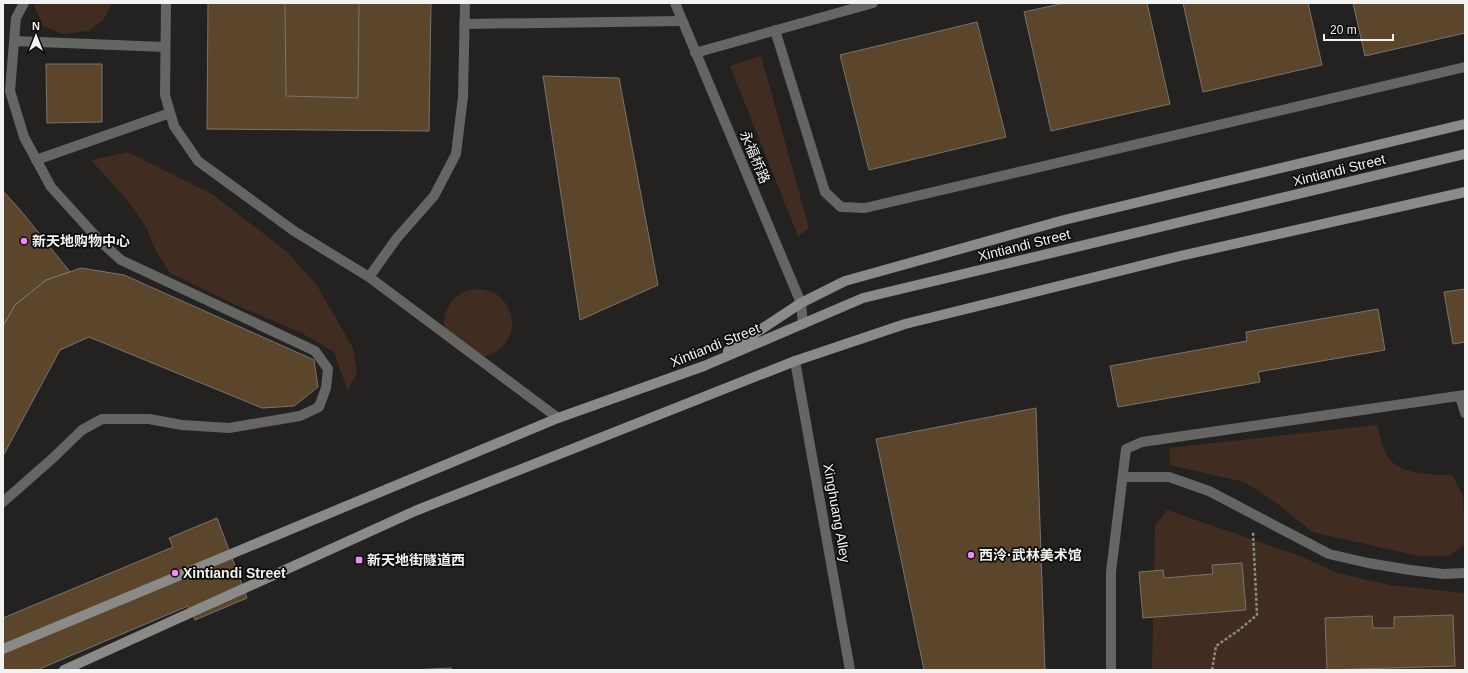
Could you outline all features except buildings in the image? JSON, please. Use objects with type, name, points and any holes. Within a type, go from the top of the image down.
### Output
[{"type":"main road","points":[[704,366],[801,303],[845,281],[1064,220],[1465,124]]},
{"type":"main road","name":"Xintiandi Street","points":[[3,649],[558,418],[704,366],[863,298],[1465,154]]},
{"type":"main road","points":[[64,670],[415,511],[795,361],[905,324],[1180,256],[1465,192]]},
{"type":"street","points":[[3,502],[82,430],[102,419],[149,419],[182,425],[229,428],[300,416],[319,407],[326,388],[328,369],[315,351],[121,260],[101,242],[51,187],[24,137],[10,91],[16,18],[24,3]]},
{"type":"street","points":[[166,3],[165,95],[174,126],[198,161],[294,231],[369,277],[558,418]]},
{"type":"street","points":[[369,277],[397,238],[434,196],[456,154],[463,97],[465,3]]},
{"type":"street","name":"永福桥路","points":[[675,3],[801,303],[803,324]]},
{"type":"street","points":[[695,52],[873,3]]},
{"type":"street","points":[[464,24],[682,21]]},
{"type":"street","points":[[775,30],[825,192],[841,207],[865,208],[1465,67]]},
{"type":"street","points":[[14,41],[165,47]]},
{"type":"street","points":[[36,160],[170,113]]},
{"type":"street","name":"Xinghuang Alley","points":[[795,361],[850,670]]},
{"type":"street","points":[[1111,670],[1111,572],[1126,449],[1142,442],[1462,396],[1465,413]]},
{"type":"street","points":[[1123,477],[1169,477],[1209,491],[1329,554],[1368,563],[1410,570],[1443,574],[1465,573]]},
{"type":"path","points":[[1212,670],[1216,646],[1257,615],[1253,534],[1257,516]]},
{"type":"shaded area","points":[[33,3],[112,3],[104,19],[89,31],[63,34],[43,26]]},
{"type":"shaded area","points":[[761,56],[809,228],[798,236],[730,66]]},
{"type":"shaded area","points":[[128,152],[212,194],[286,251],[316,284],[353,348],[357,372],[348,391],[334,352],[300,332],[240,307],[170,273],[156,251],[146,227],[128,201],[91,160]]},
{"type":"shaded area","points":[[478,289],[491,292],[502,299],[509,310],[512,323],[509,336],[502,347],[491,354],[478,357],[465,354],[454,347],[447,336],[444,323],[447,310],[454,299],[465,292]]},
{"type":"shaded area","points":[[1377,425],[1382,446],[1390,460],[1396,465],[1424,474],[1452,475],[1463,496],[1465,545],[1448,556],[1419,556],[1312,532],[1278,504],[1244,482],[1170,465],[1169,448]]},
{"type":"shaded area","points":[[1167,510],[1300,556],[1337,573],[1390,585],[1465,593],[1465,670],[1152,670],[1155,526]]},
{"type":"place","name":"新天地购物中心","points":[[24,241]]},
{"type":"place","name":"西泠·武林美术馆","points":[[971,555]]},
{"type":"place","name":"新天地街隧道西","points":[[359,560]]},
{"type":"place","name":"Xintiandi Street","points":[[175,573]]}]
